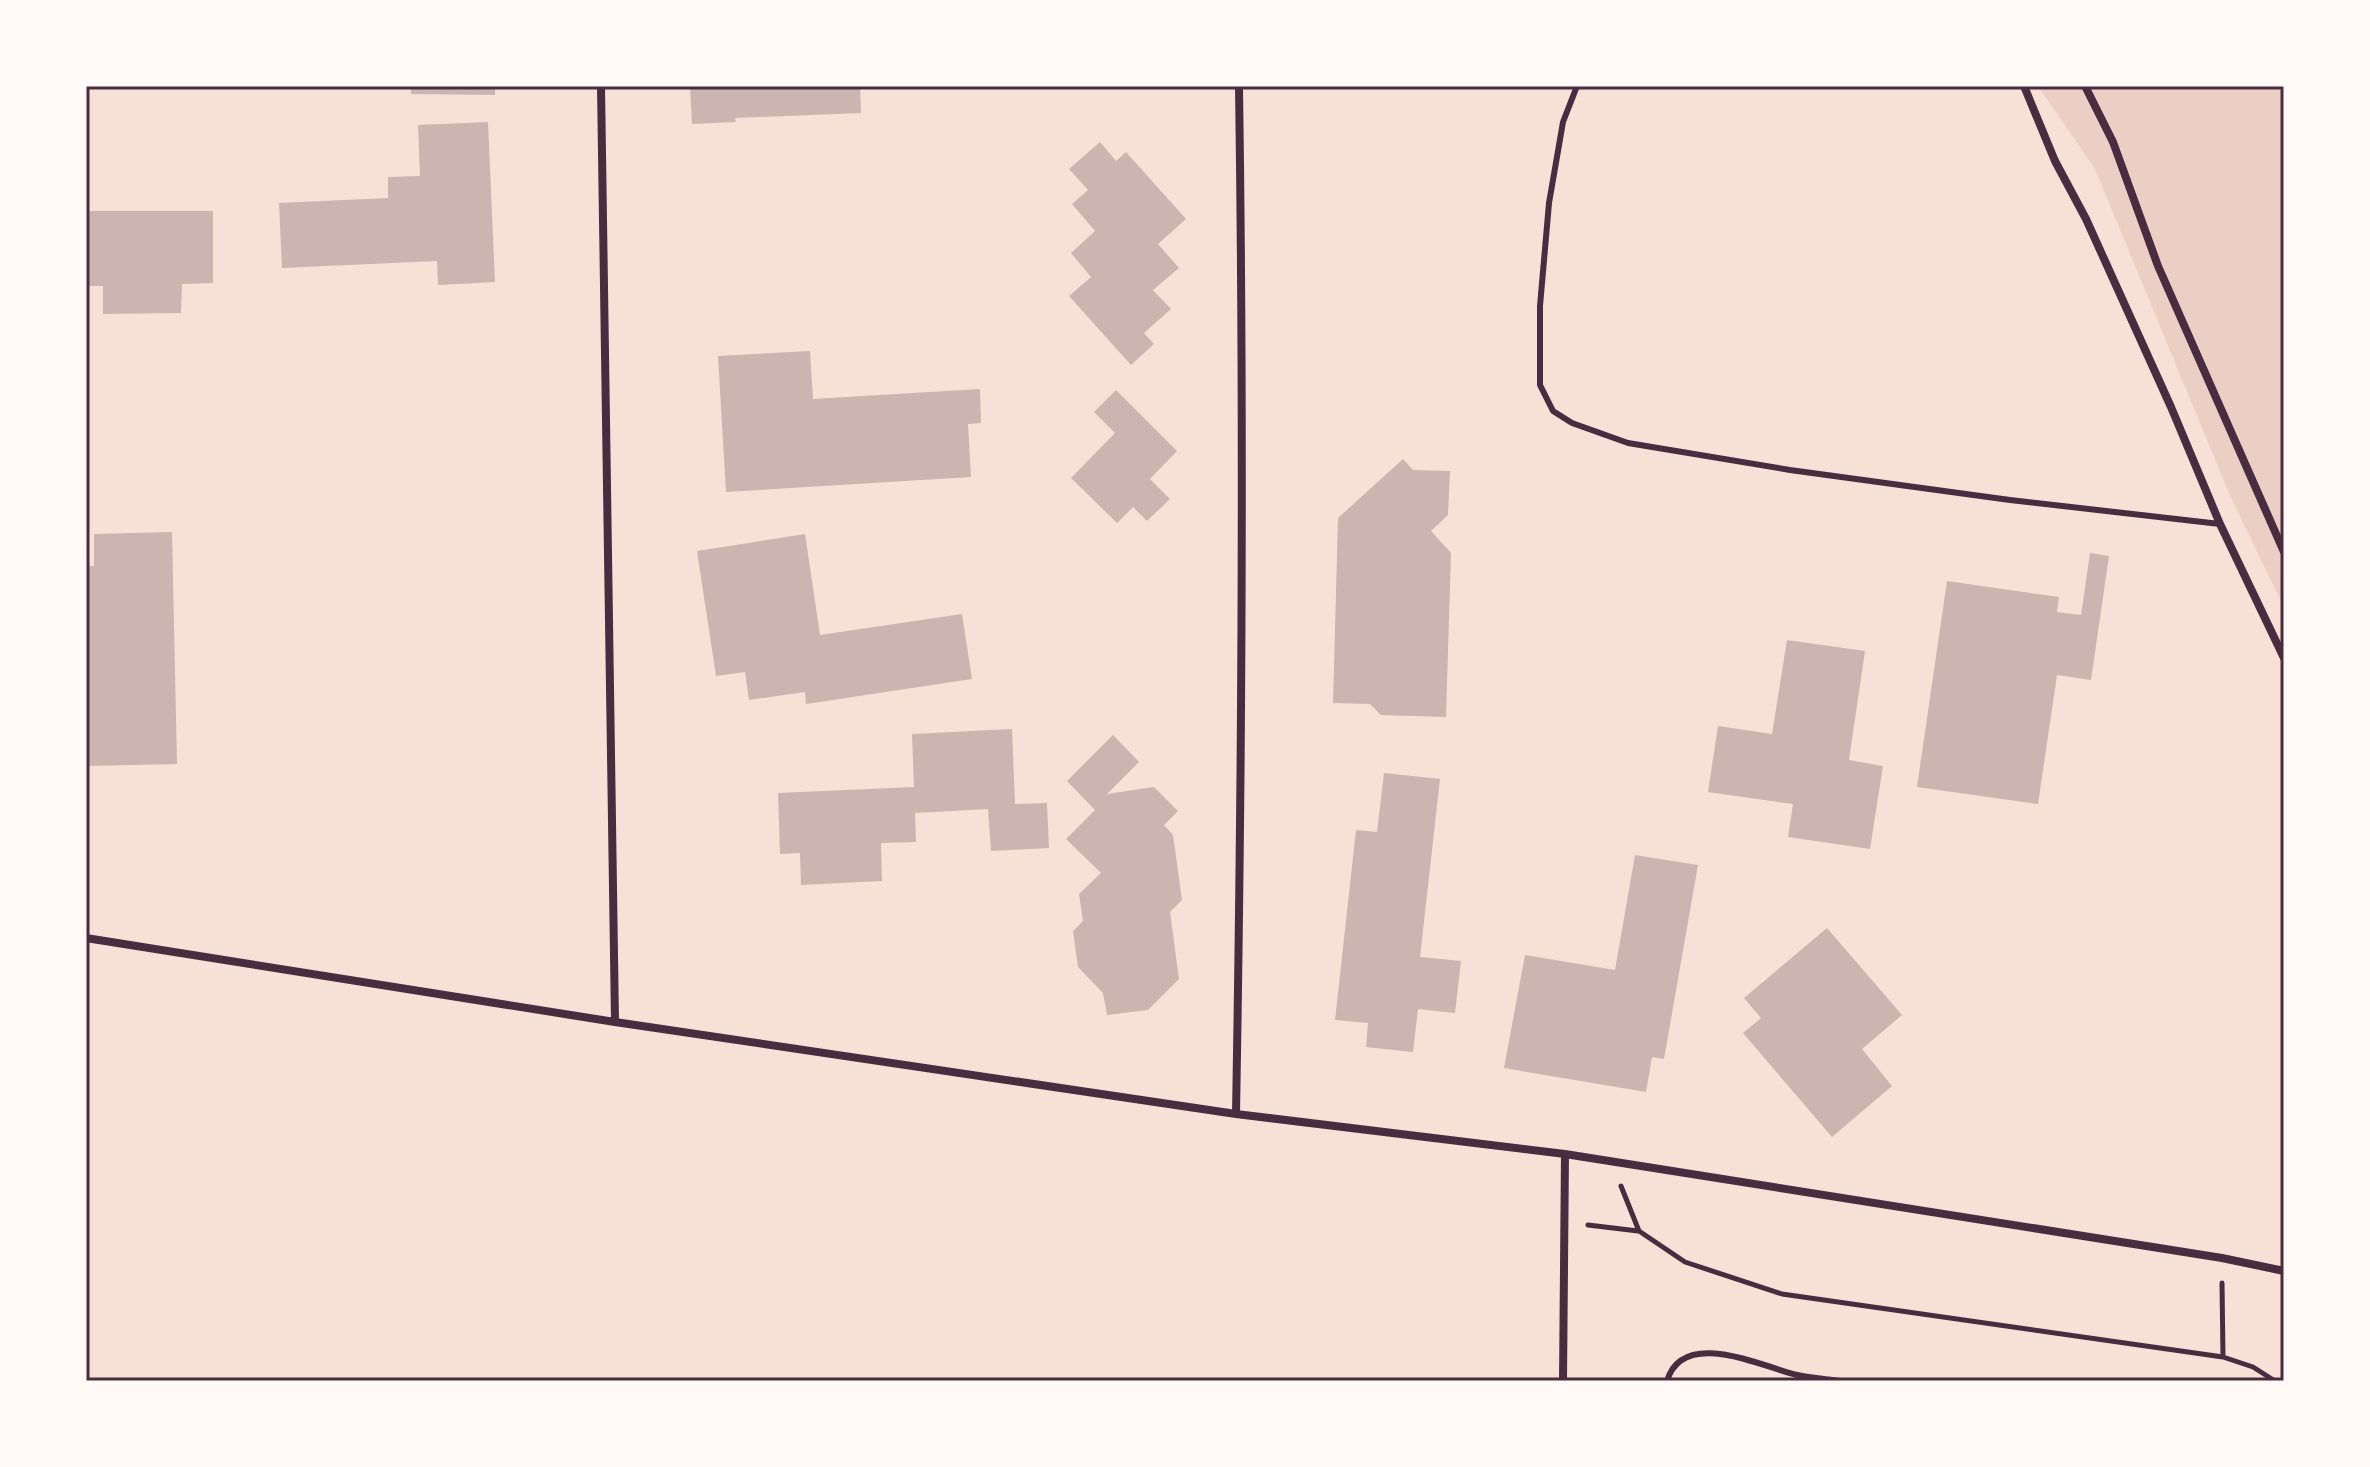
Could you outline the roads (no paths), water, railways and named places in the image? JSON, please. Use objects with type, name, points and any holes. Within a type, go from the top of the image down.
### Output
[{"type":"street","points":[[601,86],[615,1022]]},
{"type":"street","points":[[1236,1114],[1242,778],[1243,346],[1239,86]]},
{"type":"street","points":[[2085,86],[2113,142],[2158,266],[2284,552]]},
{"type":"street","points":[[2024,87],[2055,161],[2086,219],[2171,407],[2220,524],[2284,658]]},
{"type":"street","points":[[86,938],[615,1022],[1236,1114],[1565,1154],[2222,1258],[2284,1271]]},
{"type":"street","points":[[1563,1381],[1565,1154]]},
{"type":"lane","points":[[1577,86],[1563,122],[1551,190],[1540,306],[1540,385],[1553,411],[1572,423],[1628,443],[1806,472],[2010,500],[2220,524]]},
{"type":"lane","points":[[1667,1381],[1670,1370],[1692,1355],[1720,1352],[1798,1378],[1841,1381]]}]
